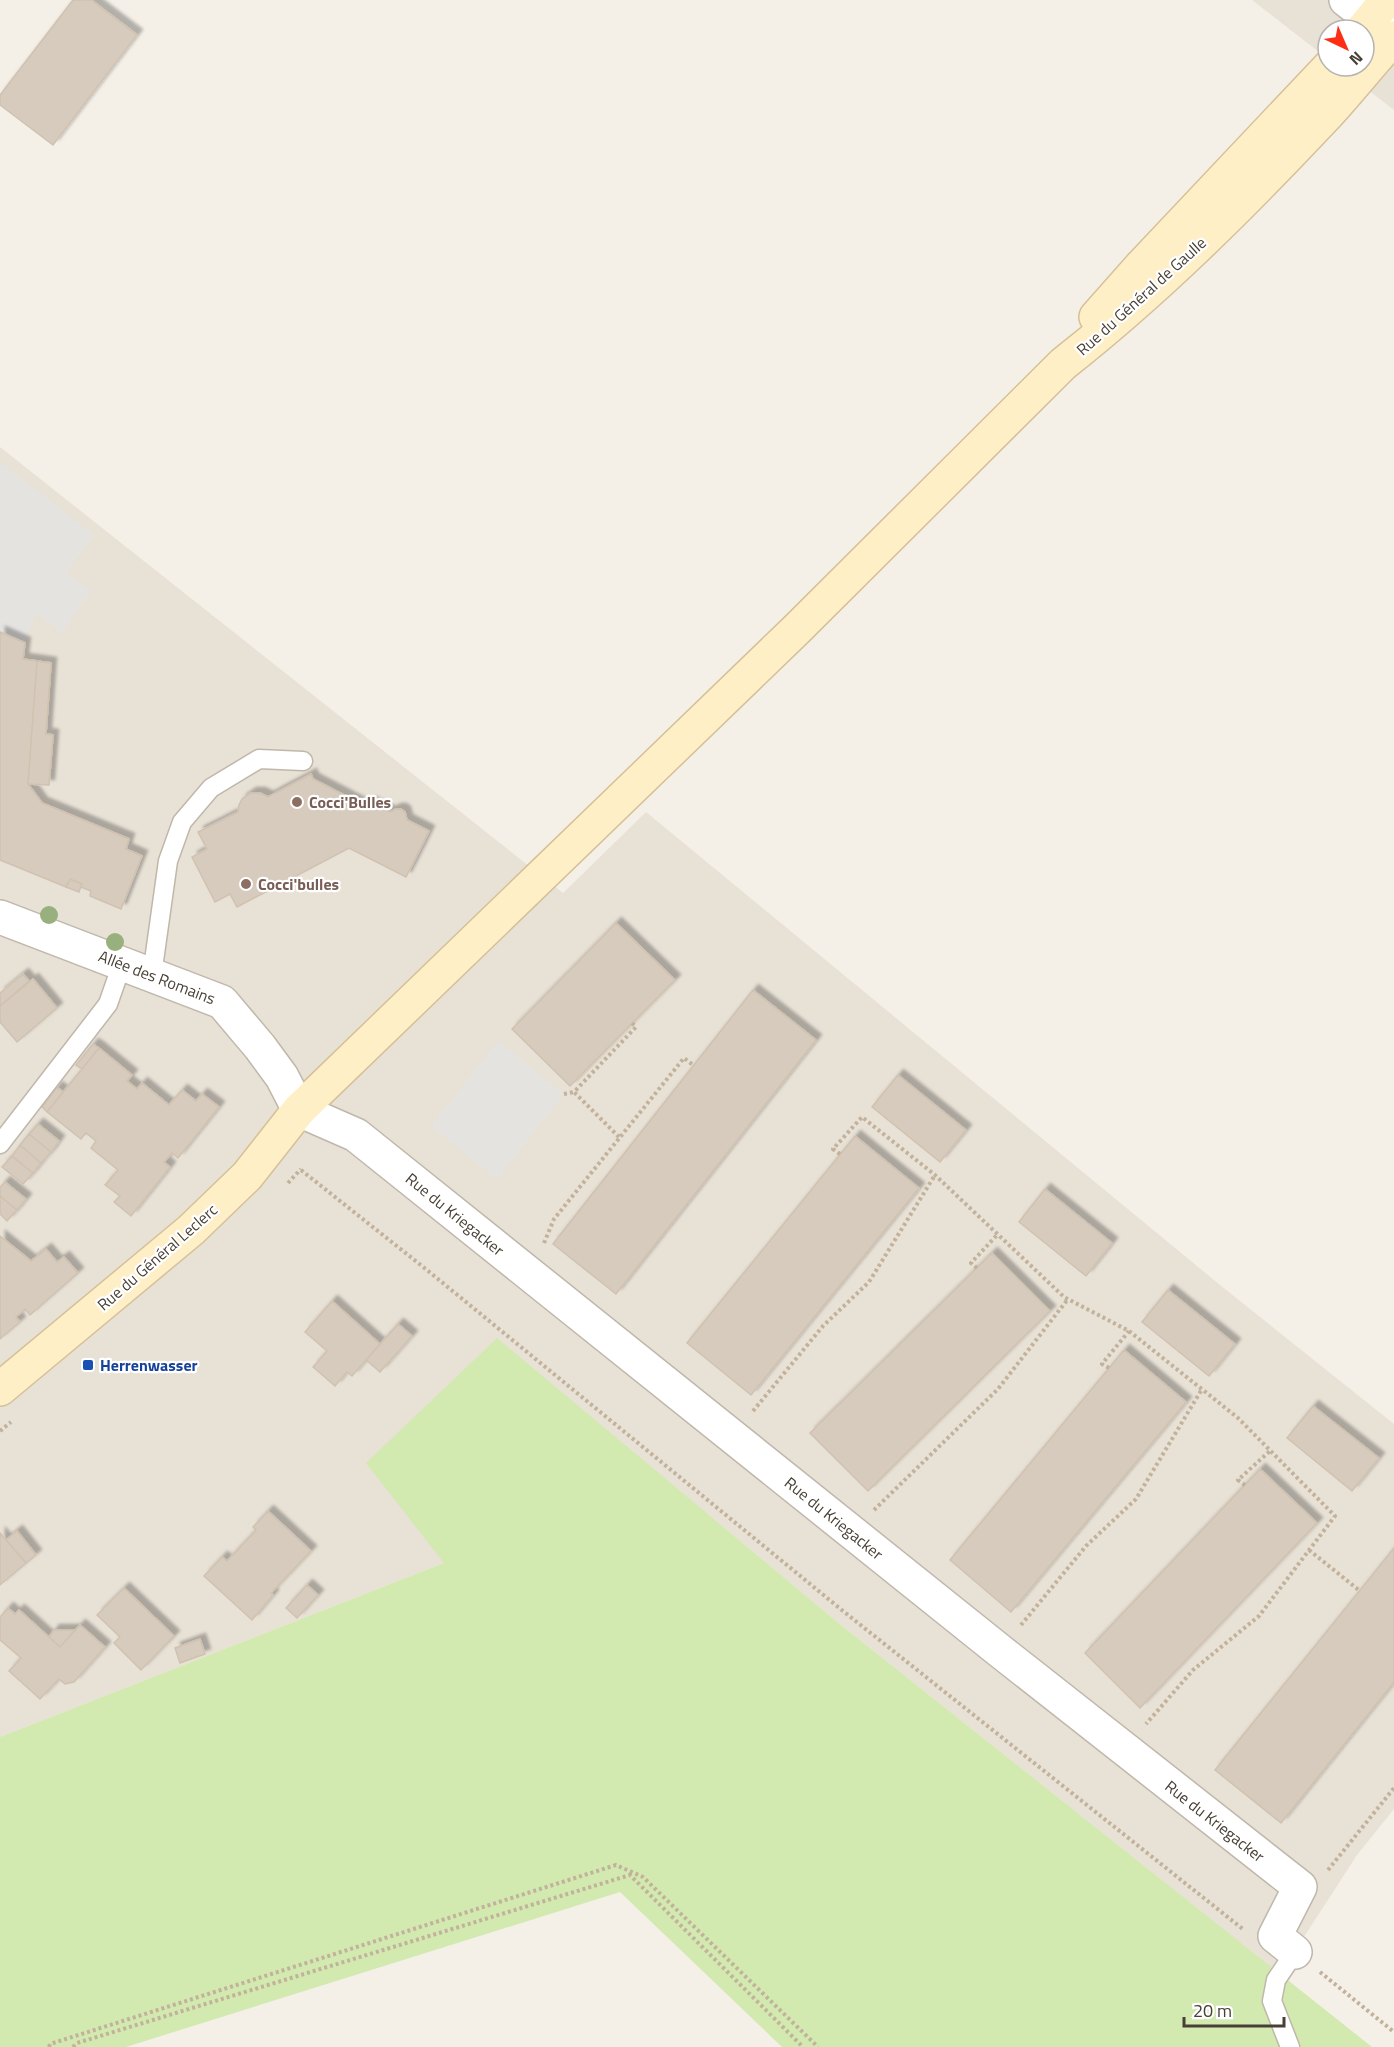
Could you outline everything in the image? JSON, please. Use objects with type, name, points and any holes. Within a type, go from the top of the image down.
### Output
[{"type":"street","name":"Rue du Général de Gaulle","points":[[1063,364],[1086,330],[1118,292],[1319,78]]},
{"type":"street","name":"Rue du Général de Gaulle","points":[[1063,364],[1111,327],[1191,254],[1303,140],[1341,78]]},
{"type":"street","name":"Rue du Général Leclerc","points":[[0,1389],[191,1230],[248,1176],[299,1110],[797,629],[1063,364]]},
{"type":"street","name":"Allée des Romains","points":[[0,917],[222,1002],[282,1077],[299,1110]]},
{"type":"street","name":"Rue du Kriegacker","points":[[299,1110],[356,1135],[999,1651],[1300,1887],[1275,1936],[1291,1958]]},
{"type":"lane","points":[[0,1144],[137,970],[168,861],[182,822],[210,788],[259,759],[303,761]]},
{"type":"lane","points":[[1290,2047],[1272,2001],[1276,1980],[1291,1958]]},
{"type":"path","points":[[564,1094],[574,1092],[636,1027],[632,1023]]},
{"type":"path","points":[[532,1275],[554,1219],[684,1058],[693,1065]]},
{"type":"path","points":[[574,1092],[619,1137]]},
{"type":"path","points":[[840,1154],[833,1149],[862,1117],[935,1175],[1068,1299],[1129,1331],[1238,1418],[1335,1516],[1259,1617],[1193,1670],[1124,1749]]},
{"type":"path","points":[[301,1170],[427,1270],[843,1611],[1291,1958],[1394,2032]]},
{"type":"path","points":[[732,1436],[823,1326],[869,1282],[935,1175]]},
{"type":"path","points":[[977,1268],[971,1263],[998,1234]]},
{"type":"path","points":[[851,1532],[998,1389],[1068,1299]]},
{"type":"path","points":[[1109,1368],[1102,1364],[1129,1331]]},
{"type":"path","points":[[999,1651],[1086,1546],[1137,1499],[1202,1389]]},
{"type":"path","points":[[1245,1485],[1238,1480],[1270,1450]]},
{"type":"path","points":[[1309,1550],[1360,1591]]},
{"type":"path","points":[[1322,1877],[1394,1788]]},
{"type":"path","points":[[49,2047],[50,2044],[616,1865],[643,1876],[818,2047]]},
{"type":"path","points":[[73,2047],[77,2043],[630,1875],[803,2047]]},
{"type":"shaded area","points":[[1252,0],[1394,0],[1394,110],[1353,78],[1376,78],[1376,18],[1316,18],[1316,50]]},
{"type":"shaded area","points":[[0,447],[563,893],[646,812],[1220,1285],[1394,1424],[1394,1809],[1357,1855],[1280,1974],[836,1621],[497,1339],[444,1563],[0,1737]]},
{"type":"shaded area","points":[[0,462],[94,535],[66,573],[91,591],[62,633],[36,613],[25,643],[0,632]]},
{"type":"shaded area","points":[[498,1041],[564,1094],[497,1179],[431,1126]]},
{"type":"green space","points":[[497,1338],[836,1621],[1372,2047],[782,2047],[620,1892],[126,2047],[0,2047],[0,1737],[444,1563],[366,1463]]},
{"type":"building","points":[[73,0],[91,0],[137,35],[53,145],[0,105],[0,95]]},
{"type":"building","points":[[0,632],[25,643],[23,659],[37,661],[28,784],[42,803],[129,839],[126,849],[142,856],[121,909],[90,896],[91,891],[70,879],[66,887],[0,860]]},
{"type":"building","points":[[37,661],[51,663],[46,734],[53,735],[49,785],[28,784]]},
{"type":"building","points":[[311,774],[313,779],[367,807],[370,802],[390,812],[401,809],[405,812],[407,820],[429,831],[406,877],[349,848],[237,907],[230,894],[215,902],[192,857],[207,849],[198,832],[238,812],[242,799],[251,793],[260,793],[268,797]]},
{"type":"building","points":[[70,879],[82,884],[79,892],[66,887]]},
{"type":"building","points":[[616,923],[675,980],[570,1086],[512,1029]]},
{"type":"building","points":[[23,974],[29,981],[0,1006],[0,993]]},
{"type":"building","points":[[33,979],[57,1008],[17,1042],[0,1022],[0,1006]]},
{"type":"building","points":[[753,990],[816,1040],[616,1294],[553,1244]]},
{"type":"building","points":[[93,1044],[99,1048],[82,1069],[76,1065]]},
{"type":"building","points":[[99,1048],[132,1075],[127,1081],[137,1089],[142,1083],[169,1105],[182,1090],[196,1101],[202,1094],[219,1107],[178,1158],[172,1153],[164,1162],[170,1167],[131,1216],[114,1202],[120,1196],[105,1185],[118,1170],[91,1148],[96,1141],[86,1133],[81,1139],[47,1112]]},
{"type":"building","points":[[898,1075],[966,1130],[940,1162],[872,1107]]},
{"type":"building","points":[[57,1087],[63,1092],[47,1112],[42,1107]]},
{"type":"building","points":[[38,1124],[59,1141],[51,1152],[29,1134]]},
{"type":"building","points":[[29,1134],[51,1152],[41,1163],[20,1145]]},
{"type":"building","points":[[855,1136],[919,1188],[751,1395],[687,1343]]},
{"type":"building","points":[[20,1145],[41,1163],[33,1173],[12,1156]]},
{"type":"building","points":[[12,1156],[33,1173],[23,1184],[2,1167]]},
{"type":"building","points":[[5,1182],[26,1199],[17,1210],[0,1196],[0,1187]]},
{"type":"building","points":[[1045,1189],[1112,1243],[1086,1276],[1019,1222]]},
{"type":"building","points":[[0,1196],[17,1210],[7,1221],[0,1214]]},
{"type":"building","points":[[0,1236],[31,1261],[46,1249],[57,1262],[64,1257],[78,1273],[30,1315],[25,1309],[16,1317],[20,1322],[0,1339]]},
{"type":"building","points":[[992,1253],[1050,1311],[868,1491],[810,1433]]},
{"type":"building","points":[[1168,1290],[1235,1344],[1209,1376],[1142,1322]]},
{"type":"building","points":[[332,1301],[380,1344],[352,1376],[347,1372],[335,1386],[313,1367],[327,1351],[305,1332]]},
{"type":"building","points":[[398,1324],[412,1336],[380,1372],[366,1360]]},
{"type":"building","points":[[1124,1350],[1186,1402],[1011,1612],[950,1560]]},
{"type":"building","points":[[1313,1406],[1379,1458],[1352,1491],[1287,1438]]},
{"type":"building","points":[[1260,1469],[1317,1523],[1140,1708],[1085,1653]]},
{"type":"building","points":[[268,1511],[311,1551],[271,1593],[273,1595],[252,1620],[204,1576],[222,1557],[227,1561],[256,1530],[253,1527]]},
{"type":"building","points":[[17,1531],[36,1555],[26,1563],[6,1540]]},
{"type":"building","points":[[0,1533],[26,1563],[0,1585]]},
{"type":"building","points":[[1394,1548],[1394,1682],[1281,1823],[1215,1770]]},
{"type":"building","points":[[307,1585],[318,1595],[297,1618],[286,1608]]},
{"type":"building","points":[[124,1588],[174,1636],[141,1670],[114,1643],[120,1637],[97,1615]]},
{"type":"building","points":[[8,1608],[15,1614],[19,1610],[60,1647],[80,1625],[105,1647],[74,1682],[65,1684],[59,1679],[40,1699],[9,1671],[21,1658],[0,1640],[0,1617]]},
{"type":"building","points":[[54,1630],[75,1630],[60,1647],[49,1637]]},
{"type":"building","points":[[200,1639],[205,1654],[180,1663],[175,1648]]},
{"type":"place","name":"Cocci'Bulles","points":[[297,802]]},
{"type":"place","name":"Cocci'bulles","points":[[246,884]]},
{"type":"place","name":"Herrenwasser","points":[[88,1365]]}]
